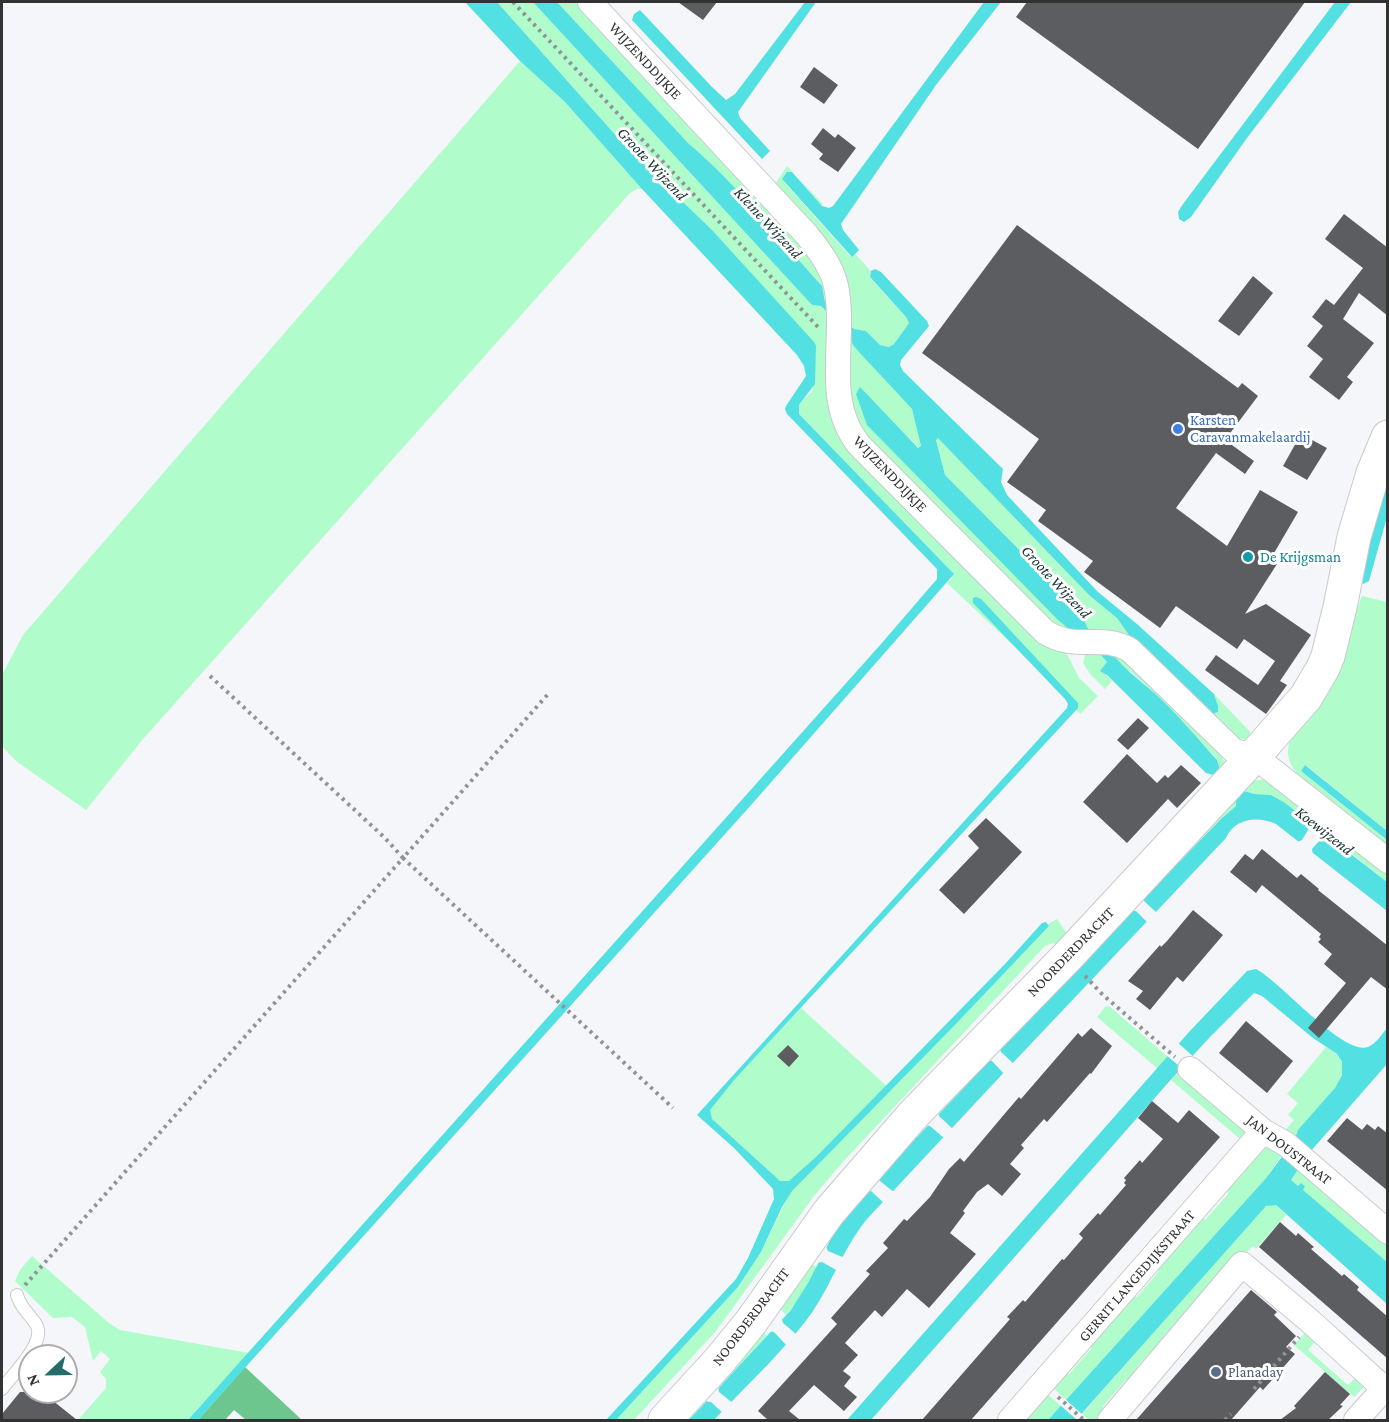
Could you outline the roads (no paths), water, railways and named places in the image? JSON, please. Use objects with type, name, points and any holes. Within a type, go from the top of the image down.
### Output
[{"type":"street","name":"WIJZENDDIJKJE","points":[[590,2],[806,234],[826,262],[836,287],[839,405],[846,426],[859,445],[1045,632],[1064,641],[1112,642],[1123,645],[1134,652],[1234,751],[1254,756],[1388,861]]},
{"type":"street","name":"NOORDERDRACHT","points":[[665,1420],[751,1322],[835,1205],[913,1115],[1070,960],[1306,697],[1323,668],[1340,607],[1354,537],[1373,473],[1388,437]]},
{"type":"street","name":"JAN DOUSTRAAT","points":[[1190,1069],[1263,1131],[1286,1144],[1388,1232]]},
{"type":"street","name":"GERRIT LANGEDIJKSTRAAT","points":[[1010,1420],[1263,1131]]},
{"type":"street","points":[[1110,1420],[1242,1264],[1386,1390],[1356,1420]]},
{"type":"lane","points":[[2,1389],[38,1343],[38,1328],[19,1303],[17,1295]]},
{"type":"water","points":[[465,2],[497,2],[627,148],[712,230],[814,342],[816,346],[815,384],[799,405],[799,414],[954,574],[752,804],[198,1420],[188,1420],[937,579],[937,569],[787,414],[786,406],[806,376],[804,366],[797,355],[642,189],[565,102],[520,61]]},
{"type":"water","points":[[533,2],[557,2],[689,144],[741,195],[822,286],[825,302],[854,329],[866,331],[880,345],[889,347],[894,344],[909,323],[870,277],[871,271],[875,269],[881,272],[927,321],[929,326],[901,360],[900,365],[903,371],[1003,469],[1001,482],[1007,495],[1098,592],[1214,694],[1218,712],[1213,714],[1140,642],[1131,638],[1117,618],[1090,596],[938,438],[936,440],[945,475],[1082,613],[1087,627],[1113,657],[1161,699],[1185,724],[1217,760],[1220,769],[1214,775],[1206,773],[1107,675],[1100,671],[1107,662],[1081,632],[1070,630],[1057,619],[867,425],[856,394],[860,387],[918,448],[921,446],[912,409],[853,345],[849,334],[821,306],[812,305]]},
{"type":"water","points":[[805,2],[816,2],[738,112],[740,118],[770,151],[762,159],[632,20],[634,14],[640,10],[726,100],[735,94]]},
{"type":"water","points":[[984,2],[1001,2],[936,85],[841,224],[859,250],[852,257],[782,179],[787,172],[792,172],[822,206],[829,208],[833,206]]},
{"type":"water","points":[[1335,2],[1351,2],[1247,138],[1191,217],[1184,222],[1179,219],[1178,212],[1183,204]]},
{"type":"water","points":[[1387,481],[1387,517],[1369,581],[1363,584],[1366,548]]},
{"type":"water","points":[[973,598],[981,599],[1078,703],[1078,708],[734,1080],[710,1110],[712,1119],[780,1181],[789,1181],[817,1156],[1005,964],[1042,923],[1046,922],[1049,926],[792,1191],[761,1252],[738,1287],[616,1420],[606,1420],[736,1279],[748,1258],[774,1199],[773,1189],[734,1148],[697,1115],[1067,708],[1068,704],[1065,699],[973,603]]},
{"type":"water","points":[[1305,765],[1387,831],[1387,840],[1301,771]]},
{"type":"water","points":[[1241,790],[1254,794],[1271,795],[1285,803],[1387,882],[1387,911],[1276,824],[1262,820],[1248,820],[1235,826],[867,1219],[813,1311],[779,1353],[714,1420],[689,1420],[791,1310],[835,1231],[881,1175],[1144,898],[1236,806],[1236,796]]},
{"type":"water","points":[[1256,969],[1328,1029],[1357,1047],[1371,1046],[1387,1028],[1387,1064],[1310,1152],[1291,1180],[1298,1186],[1301,1183],[1305,1186],[1303,1190],[1387,1262],[1387,1304],[1276,1205],[1266,1206],[1076,1420],[1048,1420],[1267,1177],[1295,1139],[1298,1130],[1335,1088],[1342,1075],[1342,1062],[1337,1054],[1313,1038],[1262,996],[1254,993],[1167,1084],[871,1420],[847,1420],[1189,1032],[1247,971]]},
{"type":"place","name":"Karsten Caravanmakelaardij","points":[[1178,429]]},
{"type":"place","name":"De Krijgsman","points":[[1248,557]]},
{"type":"place","name":"Planaday","points":[[1216,1372]]},
{"type":"water label","name":"Groote Wijzend","points":[[652,164]]},
{"type":"water label","name":"Kleine Wijzend","points":[[768,223]]},
{"type":"water label","name":"Groote Wijzend","points":[[1056,582]]},
{"type":"water label","name":"Koewijzend","points":[[1324,831]]}]
